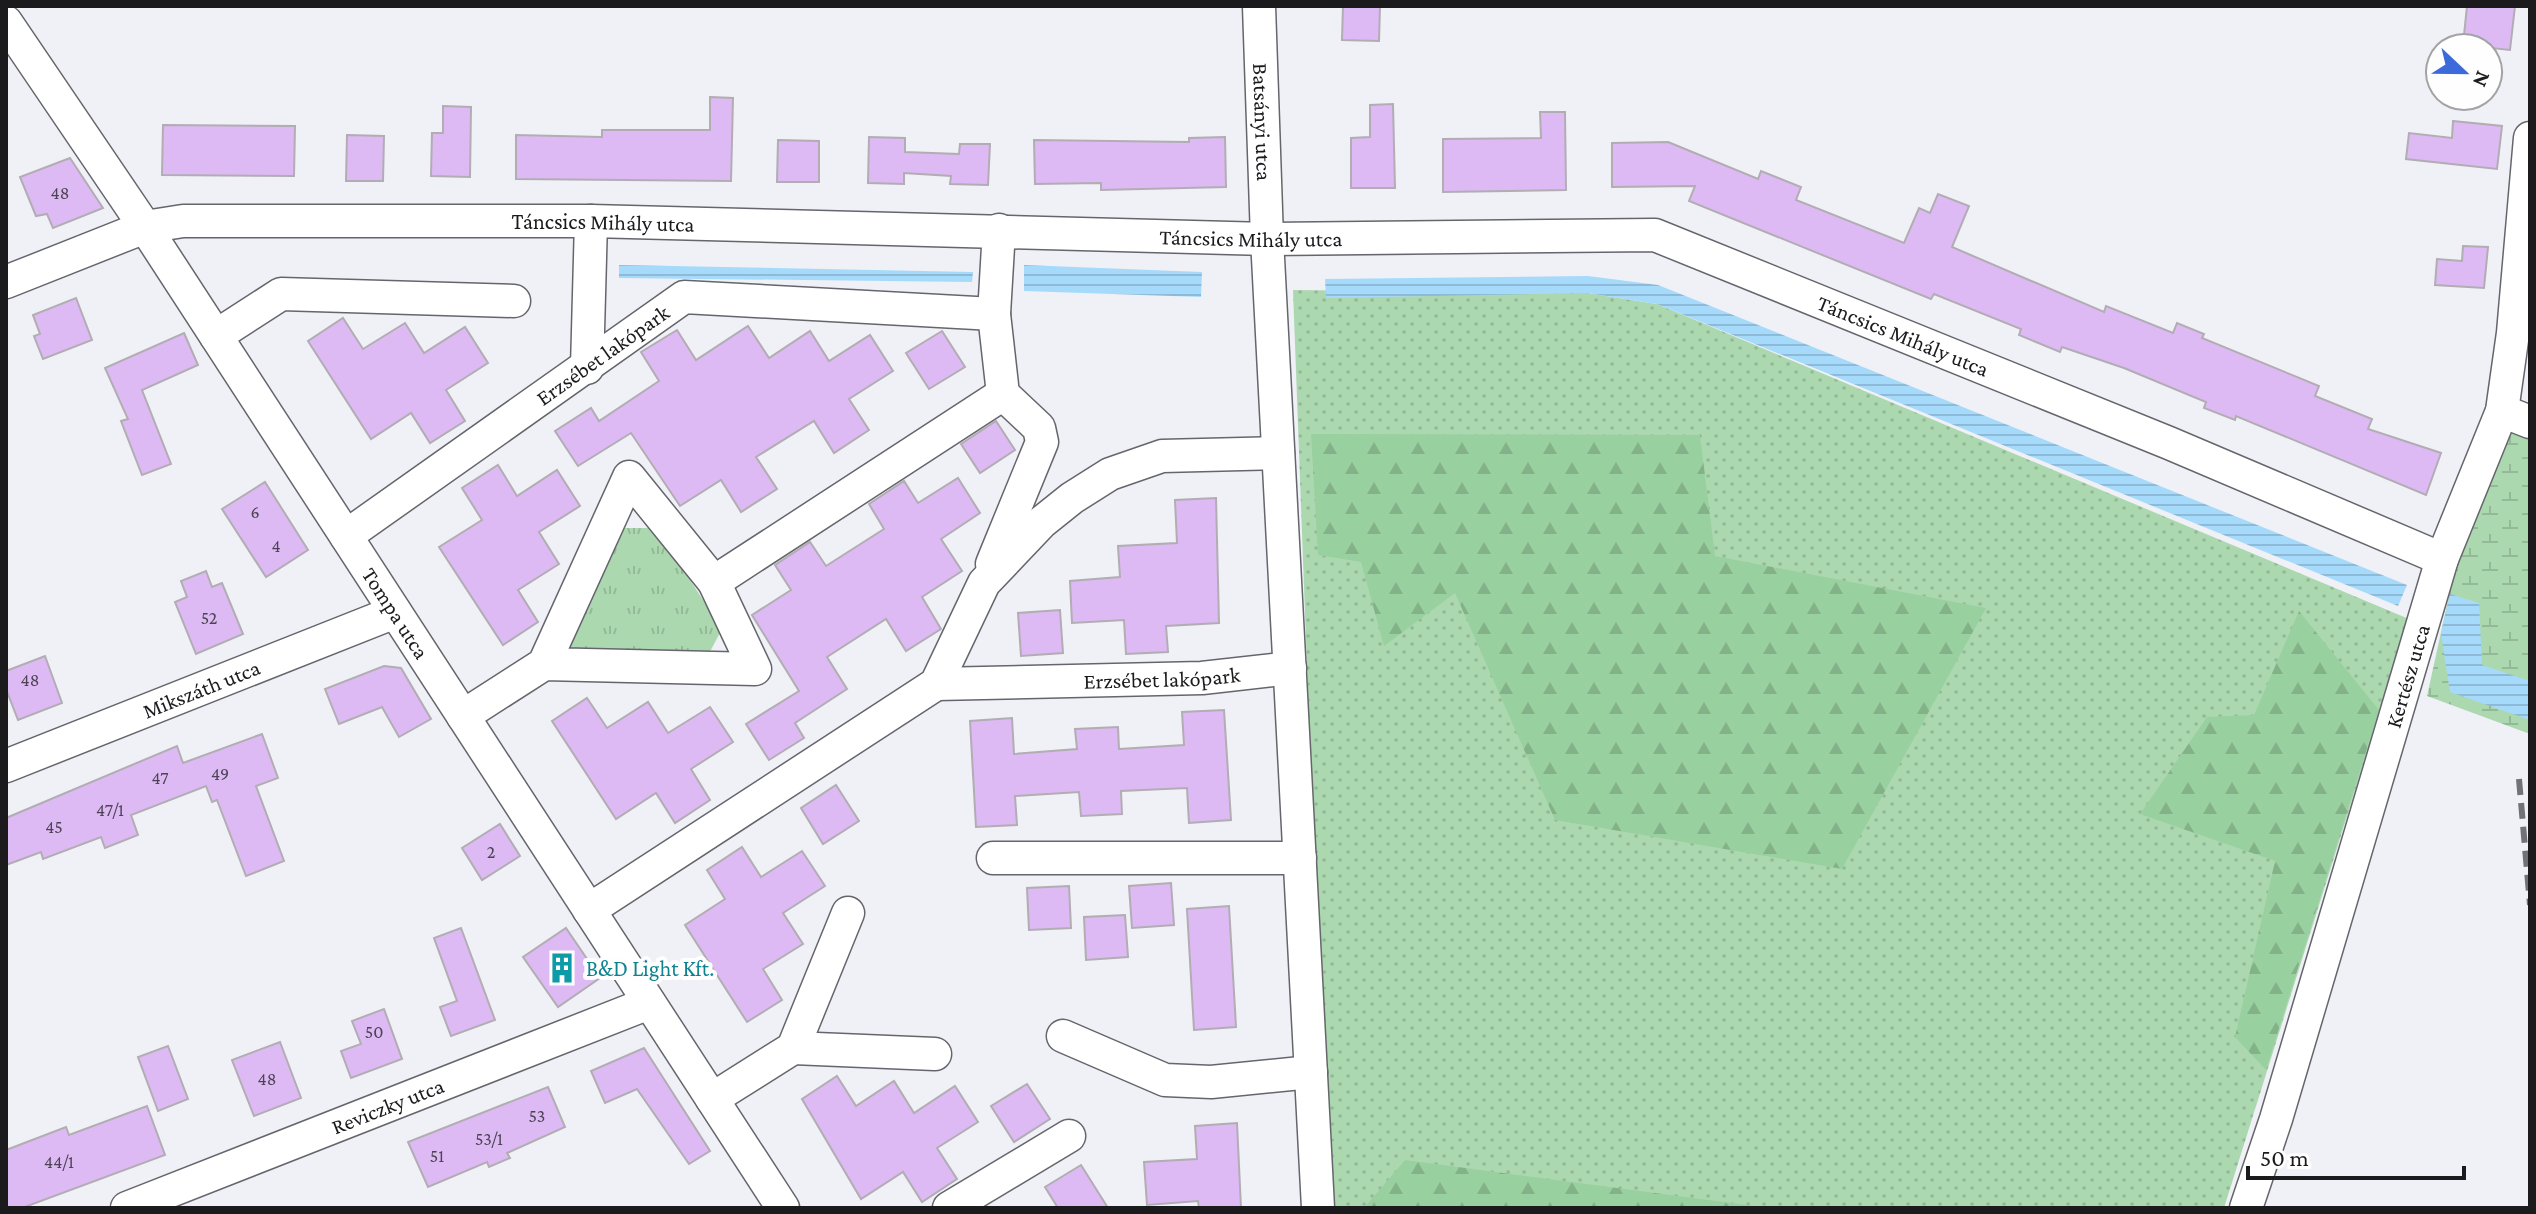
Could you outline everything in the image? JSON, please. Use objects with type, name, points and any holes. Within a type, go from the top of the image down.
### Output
[{"type":"street","name":"Batsányi utca","points":[[1259,6],[1267,239]]},
{"type":"street","name":"Tompa utca","points":[[6,22],[145,227],[783,1208]]},
{"type":"street","name":"Kertész utca","points":[[2246,1208],[2276,1119],[2442,559],[2516,416],[2530,138]]},
{"type":"street","name":"Táncsics Mihály utca","points":[[6,282],[145,227],[183,221],[591,221],[1267,239],[1655,235],[2169,443],[2442,559]]},
{"type":"street","points":[[587,368],[591,221]]},
{"type":"street","points":[[589,910],[936,684],[984,583],[1042,442],[1039,428],[1003,394],[994,314],[999,230]]},
{"type":"street","points":[[1267,239],[1318,1208]]},
{"type":"street","points":[[216,336],[281,294],[514,301]]},
{"type":"street","name":"Erzsébet lakópark","points":[[346,536],[684,297],[994,314]]},
{"type":"street","points":[[714,582],[1003,394]]},
{"type":"street","points":[[984,583],[1061,506],[1110,474],[1162,456],[1278,453]]},
{"type":"street","points":[[463,716],[544,664],[629,477],[714,582],[755,669],[544,664]]},
{"type":"street","points":[[1026,482],[1061,506]]},
{"type":"street","name":"Mikszáth utca","points":[[6,766],[395,612]]},
{"type":"street","name":"Erzsébet lakópark","points":[[936,684],[1202,678],[1290,668]]},
{"type":"street","points":[[993,858],[1300,858]]},
{"type":"street","points":[[793,1048],[848,913]]},
{"type":"street","name":"Reviczky utca","points":[[127,1208],[649,1003]]},
{"type":"street","points":[[1063,1036],[1165,1080],[1211,1082],[1311,1072]]},
{"type":"street","points":[[712,1099],[793,1048],[935,1054]]},
{"type":"street","points":[[949,1208],[1069,1136]]},
{"type":"green space","points":[[1293,290],[1587,293],[1657,304],[2409,619],[2224,1208],[1327,1208]]},
{"type":"green space","points":[[2513,430],[2530,436],[2530,734],[2427,696],[2456,564]]},
{"type":"green space","points":[[1311,434],[1700,435],[1715,556],[1986,608],[1842,869],[1555,820],[1455,593],[1384,646],[1361,562],[1318,555]]},
{"type":"green space","points":[[620,528],[656,528],[722,629],[705,661],[566,654]]},
{"type":"green space","points":[[2299,611],[2379,710],[2266,1070],[2235,1037],[2275,861],[2140,814],[2207,717],[2254,715]]},
{"type":"green space","points":[[1405,1160],[1769,1208],[1364,1208]]},
{"type":"water","points":[[619,265],[973,272],[972,282],[619,278]]},
{"type":"water","points":[[1024,265],[1202,272],[1201,297],[1024,291]]},
{"type":"water","points":[[1588,276],[1658,285],[2407,585],[2398,606],[1657,304],[1587,293],[1326,298],[1325,279]]},
{"type":"water","points":[[2450,594],[2479,603],[2482,665],[2530,681],[2530,720],[2450,692],[2441,633]]},
{"type":"building","points":[[1343,6],[1380,6],[1379,41],[1342,40]]},
{"type":"building","points":[[2467,6],[2515,6],[2510,50],[2504,49],[2504,32],[2464,32]]},
{"type":"building","points":[[710,97],[733,98],[731,181],[516,179],[516,135],[602,137],[602,130],[710,130]]},
{"type":"building","points":[[1393,104],[1395,188],[1351,188],[1351,138],[1370,137],[1370,105]]},
{"type":"building","points":[[443,106],[471,107],[470,177],[431,176],[432,133],[443,133]]},
{"type":"building","points":[[1540,112],[1565,112],[1566,190],[1443,192],[1443,139],[1541,138]]},
{"type":"building","points":[[2453,121],[2502,126],[2497,169],[2406,159],[2409,133],[2452,138]]},
{"type":"building","points":[[163,125],[295,126],[294,176],[162,175]]},
{"type":"building","points":[[347,135],[384,136],[383,181],[346,181]]},
{"type":"building","points":[[869,137],[905,138],[905,152],[959,154],[960,144],[990,144],[988,185],[950,184],[951,176],[904,173],[904,184],[868,183]]},
{"type":"building","points":[[1225,137],[1226,187],[1101,190],[1101,183],[1035,184],[1034,140],[1189,142],[1189,138]]},
{"type":"building","points":[[778,140],[819,141],[819,182],[777,182]]},
{"type":"building","points":[[1668,142],[1758,179],[1761,171],[1801,187],[1796,200],[1904,243],[1919,208],[1930,213],[1938,194],[1969,206],[1952,247],[2104,312],[2106,306],[2173,333],[2177,323],[2204,334],[2202,338],[2319,386],[2315,396],[2372,419],[2368,429],[2441,453],[2426,495],[2236,416],[2235,420],[2204,408],[2206,402],[2124,368],[2062,347],[2060,352],[2019,335],[2021,329],[1934,294],[1931,299],[1689,201],[1695,186],[1612,187],[1612,143]]},
{"type":"building","points":[[70,158],[103,208],[53,228],[47,214],[36,216],[20,177]]},
{"type":"building","points":[[2463,246],[2488,247],[2484,288],[2435,285],[2437,259],[2462,261]]},
{"type":"building","points":[[76,298],[92,340],[43,359],[34,336],[40,334],[33,315]]},
{"type":"building","points":[[343,318],[363,349],[405,323],[424,353],[465,327],[488,363],[446,390],[465,421],[430,443],[411,413],[371,439],[308,341]]},
{"type":"building","points":[[748,326],[769,358],[810,331],[829,361],[870,335],[893,371],[849,399],[869,430],[834,453],[814,421],[756,457],[777,489],[741,512],[721,480],[680,506],[631,433],[578,466],[555,431],[591,408],[599,421],[659,381],[641,352],[677,330],[696,360]]},
{"type":"building","points":[[942,331],[965,367],[929,389],[906,353]]},
{"type":"building","points":[[184,333],[198,365],[142,390],[171,464],[142,475],[121,421],[128,419],[105,368]]},
{"type":"building","points":[[996,421],[1015,450],[980,473],[961,444]]},
{"type":"building","points":[[498,465],[517,496],[557,470],[580,506],[539,532],[559,564],[518,590],[538,622],[503,645],[439,547],[482,520],[462,488]]},
{"type":"building","points":[[958,478],[980,513],[941,539],[962,571],[922,597],[941,629],[906,651],[886,619],[827,657],[847,689],[795,723],[804,738],[769,760],[746,724],[799,691],[752,615],[791,590],[775,565],[810,542],[826,566],[884,529],[869,504],[904,481],[918,503]]},
{"type":"building","points":[[265,482],[308,550],[266,577],[222,509]]},
{"type":"building","points":[[1216,498],[1219,623],[1166,626],[1168,652],[1126,654],[1124,620],[1072,623],[1070,581],[1120,577],[1118,546],[1177,543],[1175,500]]},
{"type":"building","points":[[206,571],[212,587],[222,583],[243,634],[196,654],[175,602],[187,597],[181,581]]},
{"type":"building","points":[[1060,610],[1063,653],[1021,656],[1018,613]]},
{"type":"building","points":[[45,656],[62,703],[18,720],[6,689],[6,671]]},
{"type":"building","points":[[384,666],[401,668],[431,719],[399,737],[382,707],[339,724],[325,689]]},
{"type":"building","points":[[587,698],[607,728],[648,702],[668,733],[710,707],[733,742],[691,769],[710,800],[675,823],[656,793],[616,819],[552,721]]},
{"type":"building","points":[[1224,710],[1231,820],[1189,823],[1187,788],[1121,791],[1122,814],[1081,816],[1079,792],[1015,796],[1017,825],[976,827],[970,721],[1012,718],[1014,754],[1077,749],[1075,729],[1118,727],[1119,749],[1184,745],[1182,712]]},
{"type":"building","points":[[262,734],[278,778],[256,786],[284,861],[246,876],[217,800],[212,802],[206,786],[131,815],[138,835],[105,848],[101,837],[43,859],[41,852],[6,865],[6,818],[177,746],[183,763]]},
{"type":"building","points":[[836,785],[859,821],[823,844],[801,808]]},
{"type":"building","points":[[500,824],[520,856],[482,880],[462,848]]},
{"type":"building","points":[[742,847],[761,877],[802,851],[825,886],[783,913],[803,944],[763,969],[782,1000],[747,1022],[685,925],[725,899],[707,870]]},
{"type":"building","points":[[1171,883],[1174,925],[1132,928],[1129,886]]},
{"type":"building","points":[[1069,886],[1071,928],[1029,930],[1027,888]]},
{"type":"building","points":[[1229,906],[1236,1027],[1194,1030],[1187,909]]},
{"type":"building","points":[[1125,915],[1128,957],[1086,960],[1084,917]]},
{"type":"building","points":[[461,928],[495,1020],[451,1036],[440,1007],[457,1001],[434,938]]},
{"type":"building","name":"B&D Light Kft.","points":[[566,928],[600,978],[558,1007],[523,957]]},
{"type":"building","points":[[384,1009],[402,1059],[351,1078],[341,1051],[361,1044],[352,1021]]},
{"type":"building","points":[[280,1042],[301,1098],[254,1116],[232,1060]]},
{"type":"building","points":[[168,1046],[188,1099],[158,1111],[138,1057]]},
{"type":"building","points":[[644,1048],[710,1151],[689,1164],[637,1089],[605,1103],[591,1071]]},
{"type":"building","points":[[837,1076],[856,1106],[894,1081],[914,1113],[955,1086],[978,1122],[937,1148],[957,1179],[922,1202],[903,1172],[861,1199],[802,1099]]},
{"type":"building","points":[[1027,1084],[1050,1119],[1014,1142],[991,1106]]},
{"type":"building","points":[[548,1087],[565,1127],[507,1153],[510,1158],[489,1167],[487,1162],[428,1187],[408,1142]]},
{"type":"building","points":[[147,1106],[165,1155],[22,1208],[6,1208],[6,1150],[66,1127],[69,1135]]},
{"type":"building","points":[[1237,1123],[1241,1208],[1199,1208],[1198,1201],[1147,1205],[1144,1162],[1197,1159],[1195,1126]]},
{"type":"building","points":[[1081,1165],[1108,1208],[1058,1208],[1045,1187]]},
{"type":"railway","points":[[2519,779],[2530,905]]},
{"type":"place","name":"B&D Light Kft.","points":[[562,968]]}]
